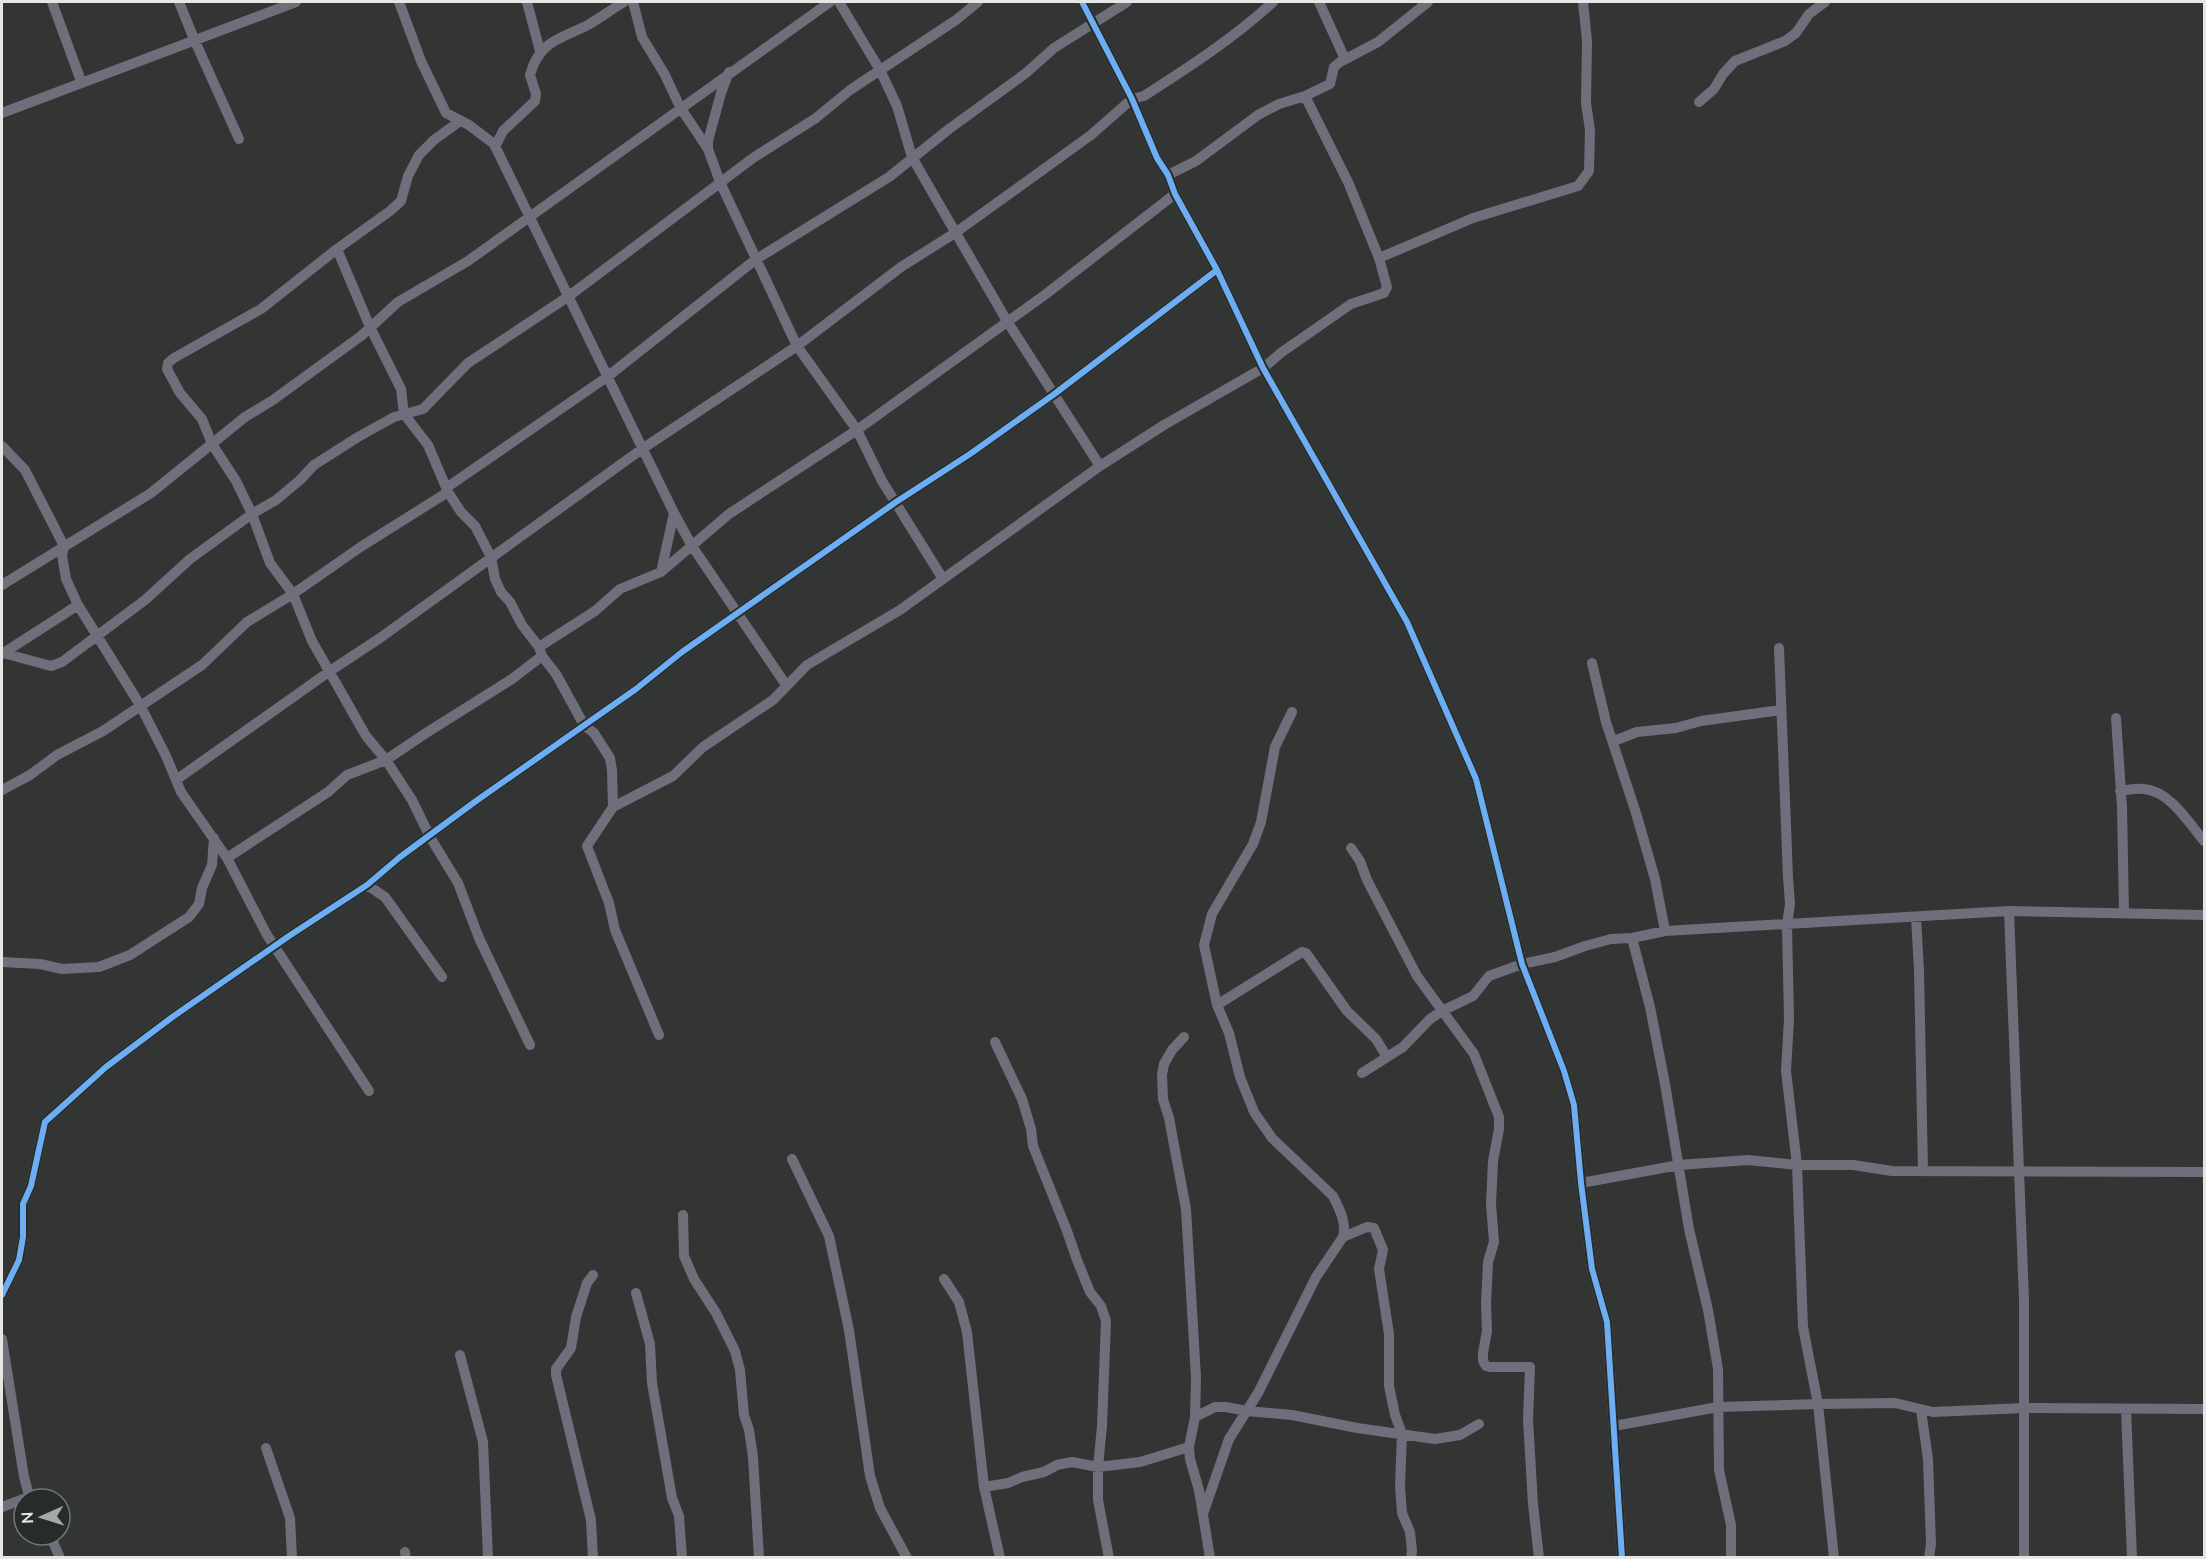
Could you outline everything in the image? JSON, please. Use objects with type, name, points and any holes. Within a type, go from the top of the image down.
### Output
[{"type":"street","points":[[52,2],[81,81]]},
{"type":"street","points":[[179,2],[239,139]]},
{"type":"street","points":[[2,113],[81,81],[296,2]]},
{"type":"street","points":[[399,2],[422,61],[446,113],[478,132],[495,147],[674,513],[692,546],[786,685]]},
{"type":"street","points":[[527,2],[540,51]]},
{"type":"street","points":[[495,147],[503,131],[535,101],[536,94],[530,75],[540,51],[624,2]]},
{"type":"street","points":[[633,2],[642,37],[665,75],[680,107],[708,149],[720,182],[755,260],[797,346],[857,429],[882,481],[943,579]]},
{"type":"street","points":[[2,585],[151,493],[245,417],[273,400],[370,327],[398,302],[468,261],[530,218],[680,107],[830,2]]},
{"type":"street","points":[[839,2],[880,70],[897,106],[912,157],[1007,321],[1100,466]]},
{"type":"street","points":[[2,654],[51,666],[62,662],[145,600],[190,559],[252,514],[276,500],[323,459],[394,417],[423,409],[468,363],[569,297],[753,158],[816,118],[850,90],[956,20],[978,2]]},
{"type":"street","points":[[1082,2],[1132,99],[1175,194],[1217,270],[1263,368],[1407,622],[1476,779],[1522,964],[1564,1071],[1574,1105],[1592,1269],[1607,1322],[1622,1557]]},
{"type":"street","points":[[2,790],[30,775],[57,755],[103,731],[202,665],[247,622],[447,490],[606,377],[755,260],[889,177],[912,157],[1026,73],[1054,48],[1127,2]]},
{"type":"street","points":[[176,780],[380,638],[642,449],[797,346],[901,267],[955,233],[1091,135],[1132,99],[1144,96],[1206,56],[1273,2]]},
{"type":"street","points":[[1318,2],[1345,60]]},
{"type":"street","points":[[1168,175],[1196,160],[1258,115],[1330,84],[1334,67],[1378,42],[1428,2]]},
{"type":"street","points":[[1379,258],[1473,218],[1578,186],[1589,171],[1587,41],[1583,2]]},
{"type":"street","points":[[1699,102],[1714,89],[1723,74],[1735,61],[1785,41],[1796,33],[1809,14],[1825,2]]},
{"type":"street","points":[[708,149],[710,133],[729,72]]},
{"type":"street","points":[[659,1035],[615,930],[609,903],[586,846],[613,807],[673,776],[703,747],[773,700],[807,664],[900,610],[1100,466],[1164,424],[1263,368],[1351,304],[1384,293],[1387,287],[1379,258],[1337,159],[1305,96]]},
{"type":"street","points":[[460,121],[419,155],[408,176],[401,201],[261,309],[174,358],[168,363],[168,369],[180,393],[202,419],[212,444],[236,481],[252,514],[270,563],[292,594],[312,641],[366,736],[386,760],[412,800],[429,837],[458,884],[479,938],[530,1046]]},
{"type":"street","points":[[227,858],[328,792],[347,775],[386,760],[512,679],[541,652],[620,589],[661,572],[729,514],[857,429],[1046,294],[1175,194]]},
{"type":"street","points":[[337,249],[370,327],[400,389],[404,414],[428,445],[447,490],[461,512],[475,526],[491,557],[495,579],[501,592],[556,674],[584,725],[594,733],[610,758],[613,807]]},
{"type":"street","points":[[2,1295],[19,1260],[23,1237],[23,1204],[31,1186],[45,1122],[106,1067],[171,1018],[367,885],[400,857],[636,689],[682,652],[1053,395],[1217,270]]},
{"type":"street","points":[[2,446],[25,470],[63,546],[62,555],[66,579],[78,605],[140,705],[181,792],[227,858],[275,946],[369,1091]]},
{"type":"street","points":[[661,572],[674,513]]},
{"type":"street","points":[[2,654],[78,605]]},
{"type":"street","points":[[1779,648],[1788,877],[1791,893],[1787,926],[1789,1019],[1786,1071],[1797,1165],[1803,1327],[1818,1404],[1834,1557]]},
{"type":"street","points":[[1592,663],[1606,722],[1614,741],[1655,879],[1665,931]]},
{"type":"street","points":[[1614,741],[1637,732],[1676,728],[1701,721],[1781,710]]},
{"type":"street","points":[[1204,1511],[1229,1439],[1285,1341],[1316,1277],[1346,1229],[1333,1196],[1272,1138],[1254,1112],[1240,1077],[1229,1033],[1217,1005],[1204,945],[1212,914],[1253,844],[1261,822],[1275,747],[1292,712]]},
{"type":"street","points":[[2116,718],[2124,913]]},
{"type":"street","points":[[2120,791],[2145,789],[2168,798],[2205,841]]},
{"type":"street","points":[[2,962],[40,964],[62,969],[99,967],[130,955],[189,917],[199,904],[202,888],[212,866],[213,838]]},
{"type":"street","points":[[1351,848],[1360,861],[1367,880],[1417,976],[1474,1054],[1499,1117],[1493,1161],[1491,1204],[1494,1242],[1488,1262],[1487,1331],[1483,1361],[1486,1366],[1490,1367],[1530,1367],[1529,1431],[1539,1557]]},
{"type":"street","points":[[367,885],[385,897],[442,977]]},
{"type":"street","points":[[2009,911],[2024,1300],[2024,1557]]},
{"type":"street","points":[[1362,1073],[1403,1047],[1442,1011],[1473,996],[1488,976],[1611,939],[1632,938],[1665,931],[1787,926],[2009,911],[2205,915]]},
{"type":"street","points":[[1916,917],[1923,1171]]},
{"type":"street","points":[[1632,938],[1650,1007],[1689,1229],[1714,1346],[1719,1388],[1719,1470],[1731,1525],[1731,1557]]},
{"type":"street","points":[[1217,1005],[1302,952],[1306,953],[1347,1011],[1376,1039],[1387,1058]]},
{"type":"street","points":[[1184,1037],[1172,1050],[1164,1064],[1163,1099],[1169,1118],[1186,1209],[1195,1356],[1195,1417],[1189,1447],[1204,1511],[1210,1557]]},
{"type":"street","points":[[995,1042],[1022,1099],[1031,1129],[1033,1146],[1077,1260],[1090,1292],[1101,1306],[1106,1321],[1098,1500],[1109,1557]]},
{"type":"street","points":[[792,1159],[829,1236],[849,1330],[870,1476],[880,1508],[907,1557]]},
{"type":"street","points":[[1581,1183],[1679,1165],[1748,1160],[1797,1165],[1853,1166],[1892,1171],[2020,1170],[2120,1173],[2177,1171],[2205,1173]]},
{"type":"street","points":[[683,1215],[684,1256],[694,1278],[716,1312],[730,1341],[740,1370],[744,1415],[753,1457],[759,1557]]},
{"type":"street","points":[[1343,1237],[1367,1227],[1374,1228],[1379,1235],[1383,1250],[1379,1269],[1389,1334],[1389,1386],[1402,1434],[1400,1486],[1402,1513],[1410,1532],[1411,1557]]},
{"type":"street","points":[[593,1275],[587,1283],[576,1317],[572,1348],[556,1369],[556,1375],[591,1520],[593,1557]]},
{"type":"street","points":[[944,1279],[959,1302],[967,1332],[984,1487],[1000,1557]]},
{"type":"street","points":[[636,1293],[647,1326],[652,1383],[672,1498],[679,1516],[682,1557]]},
{"type":"street","points":[[2,1339],[27,1487]]},
{"type":"street","points":[[460,1355],[483,1442],[488,1557]]},
{"type":"street","points":[[1614,1426],[1718,1407],[1818,1404],[1895,1403],[1933,1412],[2024,1408],[2205,1409]]},
{"type":"street","points":[[1195,1417],[1215,1407],[1292,1414],[1357,1428],[1435,1439],[1460,1435],[1479,1424]]},
{"type":"street","points":[[2126,1409],[2132,1557]]},
{"type":"street","points":[[1921,1410],[1928,1459],[1931,1544],[1929,1557]]},
{"type":"street","points":[[984,1487],[1008,1483],[1065,1464],[1081,1463],[1098,1467],[1140,1462],[1189,1447]]},
{"type":"street","points":[[266,1448],[290,1518],[292,1557]]},
{"type":"cycle path","points":[[1082,2],[1132,99],[1175,194],[1217,270],[1263,368],[1407,622],[1476,779],[1522,964],[1564,1071],[1574,1105],[1592,1269],[1607,1322],[1622,1558]]},
{"type":"cycle path","points":[[2,1295],[19,1260],[23,1237],[23,1204],[31,1186],[45,1122],[106,1067],[171,1018],[367,885],[400,857],[636,689],[682,652],[1053,395],[1217,270]]}]
